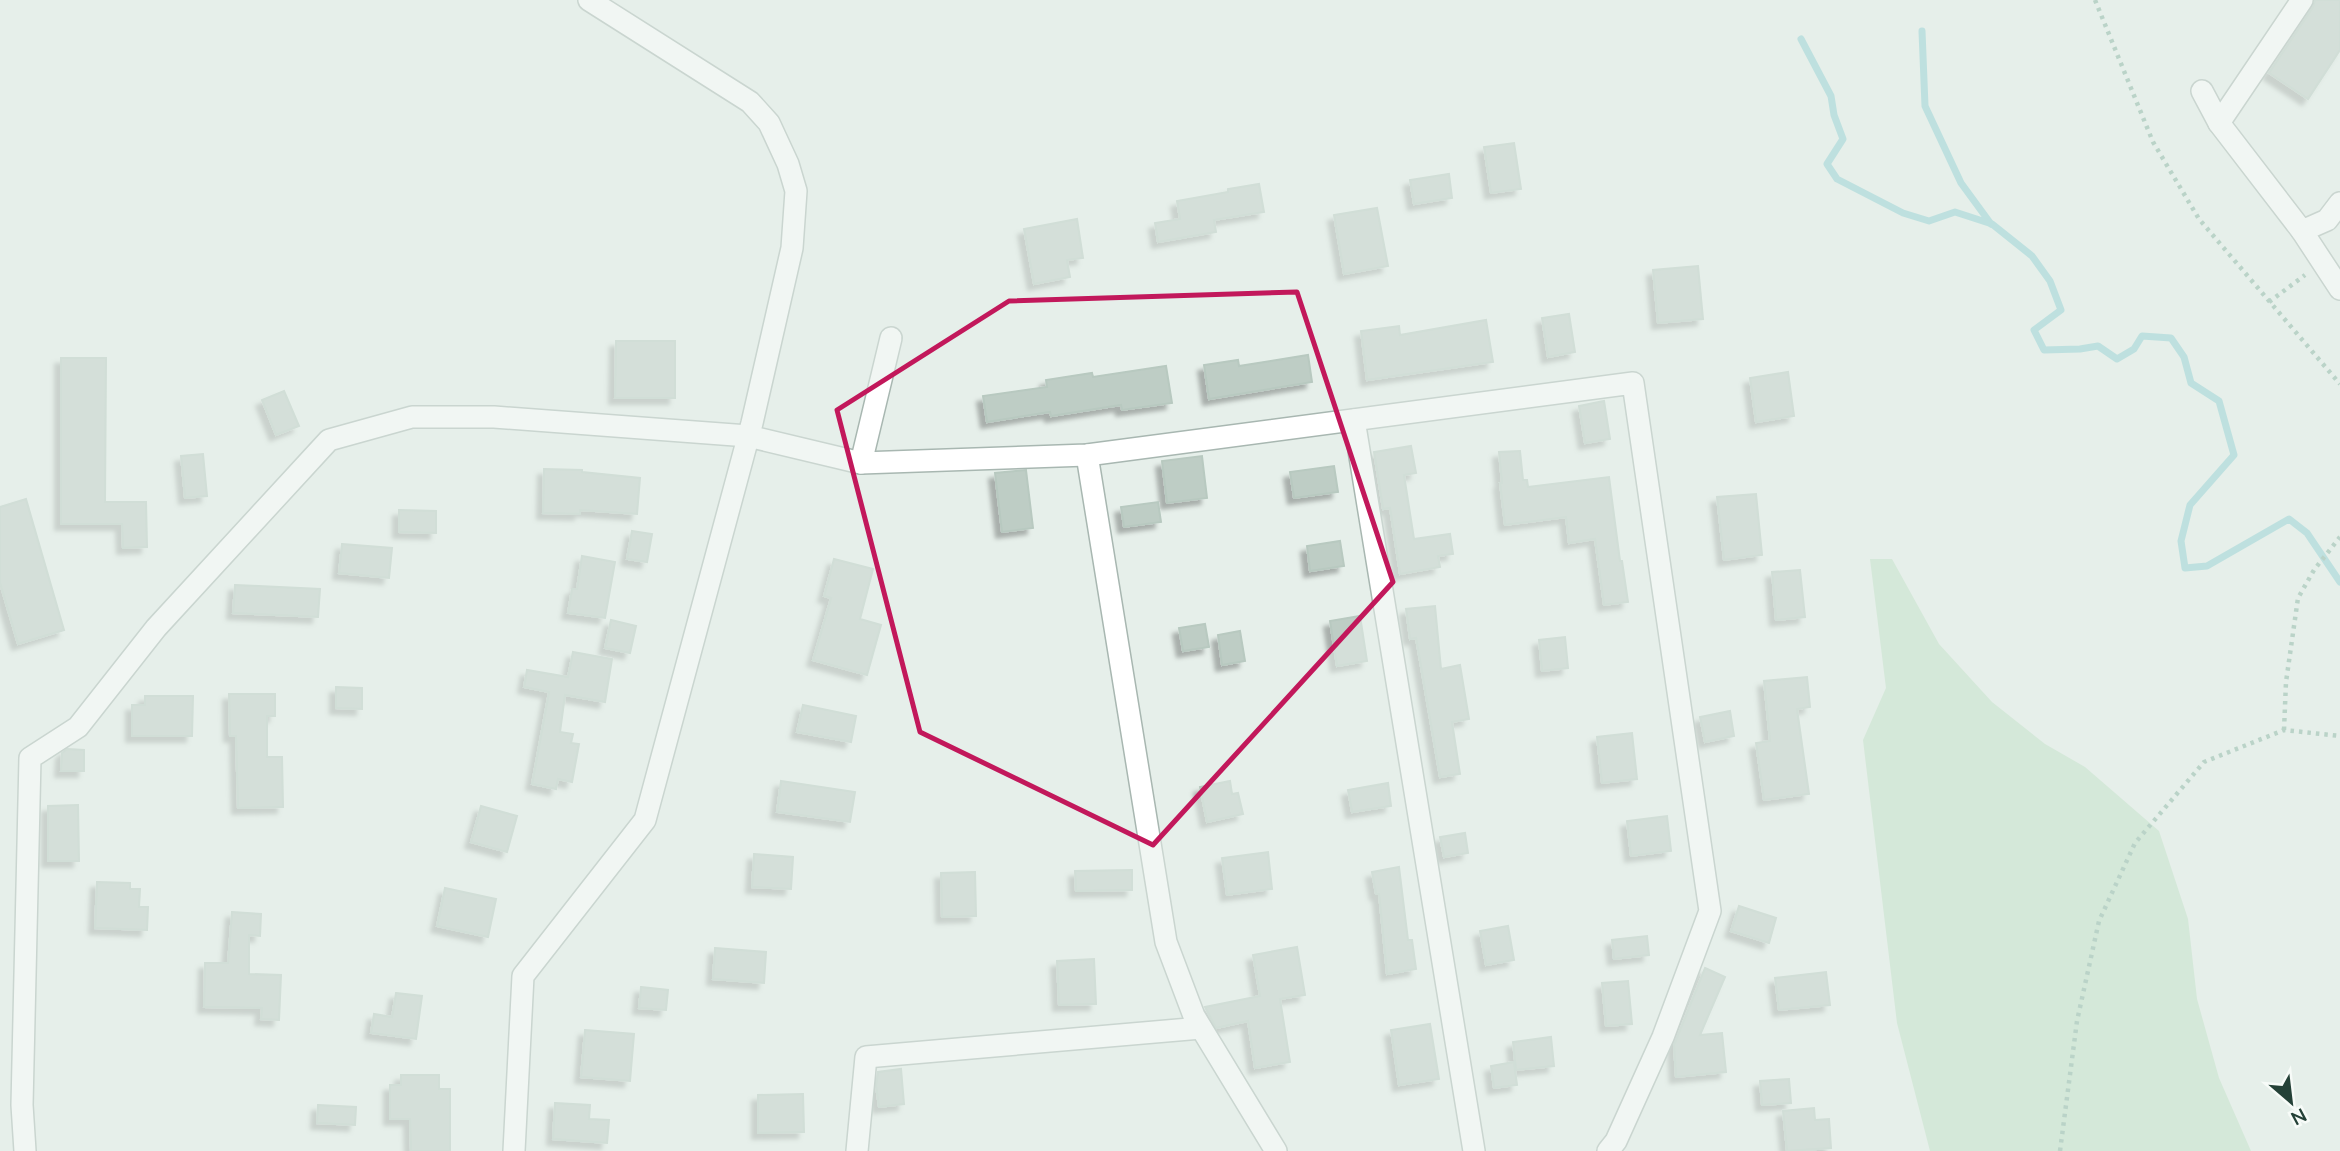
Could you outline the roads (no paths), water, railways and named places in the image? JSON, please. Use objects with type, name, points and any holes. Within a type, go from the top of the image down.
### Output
[{"type":"street","points":[[514,1151],[523,976],[645,820],[748,436],[792,248],[796,191],[788,164],[769,123],[750,102],[589,0]]},
{"type":"street","points":[[2219,123],[2302,0]]},
{"type":"street","points":[[2202,92],[2219,123],[2302,231],[2340,289]]},
{"type":"street","points":[[2302,231],[2327,220],[2340,204]]},
{"type":"street","points":[[861,463],[891,338]]},
{"type":"street","points":[[25,1151],[22,1105],[30,758],[78,727],[156,628],[329,440],[412,417],[494,417],[748,436],[861,463],[1087,455],[1633,383],[1710,911],[1663,1037],[1616,1141],[1608,1151]]},
{"type":"street","points":[[1354,420],[1474,1151]]},
{"type":"street","points":[[1087,455],[1167,942],[1184,993],[1201,1028],[1276,1151]]},
{"type":"street","points":[[857,1151],[866,1057],[1201,1028]]},
{"type":"waterway","points":[[1922,31],[1925,106],[1961,183],[1991,224]]},
{"type":"waterway","points":[[1801,39],[1831,96],[1834,115],[1843,139],[1827,164],[1837,179],[1903,213],[1929,221],[1955,212],[1992,224],[2032,256],[2050,281],[2061,310],[2034,330],[2044,350],[2098,346],[2117,359],[2134,349],[2142,336],[2171,338],[2184,357],[2191,383],[2219,401],[2234,455],[2190,505],[2181,541],[2185,568],[2207,566],[2289,519],[2307,533],[2340,582]]}]
